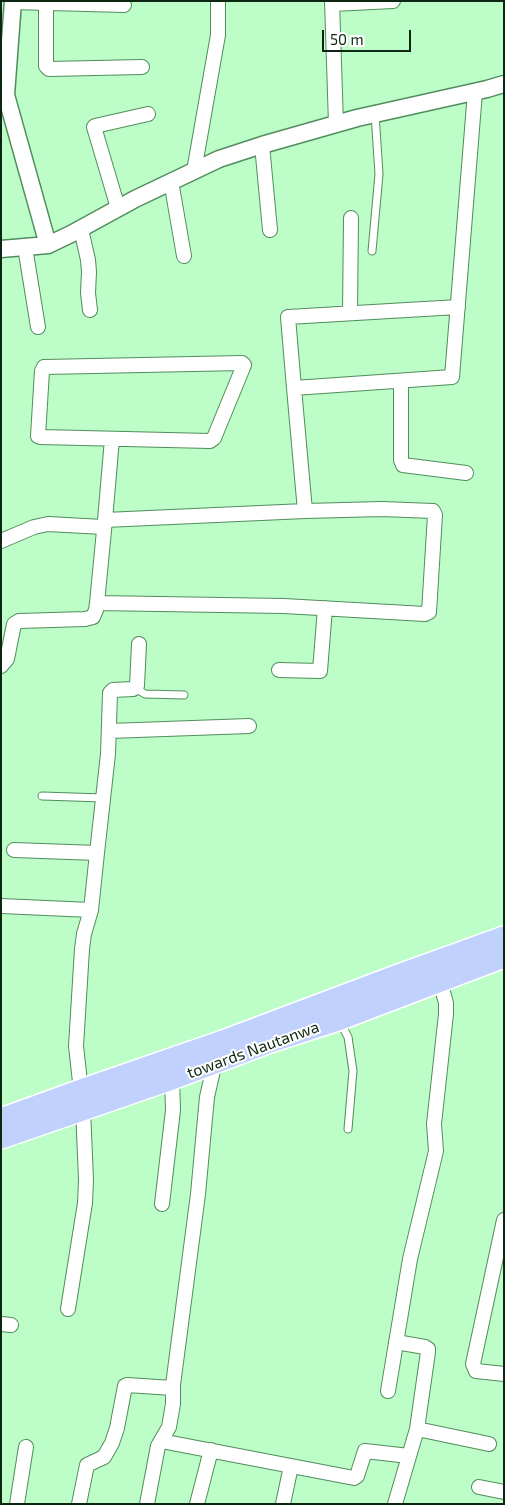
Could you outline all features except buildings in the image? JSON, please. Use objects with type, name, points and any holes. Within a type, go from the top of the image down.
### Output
[{"type":"main road","points":[[1,1120],[82,1100],[223,1041],[394,976],[504,937]]},
{"type":"main road","name":"towards Nautanwa","points":[[1,1138],[82,1100],[172,1079],[215,1062],[338,1020],[504,957]]},
{"type":"street","points":[[194,171],[218,35],[218,1]]},
{"type":"street","points":[[336,124],[332,3],[392,1]]},
{"type":"street","points":[[48,245],[6,95],[12,2],[124,5]]},
{"type":"street","points":[[46,3],[47,68],[142,67]]},
{"type":"street","points":[[1,249],[48,245],[171,181],[219,159],[262,144],[375,114],[504,84]]},
{"type":"street","points":[[294,388],[452,376],[475,92]]},
{"type":"street","points":[[118,208],[94,126],[148,114]]},
{"type":"street","points":[[262,144],[270,230]]},
{"type":"street","points":[[171,181],[184,256]]},
{"type":"street","points":[[350,313],[351,218]]},
{"type":"street","points":[[81,229],[88,260],[90,310]]},
{"type":"street","points":[[25,247],[38,327]]},
{"type":"street","points":[[305,511],[288,318],[458,307]]},
{"type":"street","points":[[244,364],[214,438],[210,441],[112,439],[38,436],[42,371],[44,367],[244,364]]},
{"type":"street","points":[[401,381],[401,460],[403,465],[466,473]]},
{"type":"street","points":[[1,666],[7,659],[14,624],[20,621],[85,619],[93,617],[97,603],[112,439]]},
{"type":"street","points":[[1,541],[34,527],[48,524],[104,524],[305,511],[382,509],[433,511],[435,515],[429,612],[425,614],[324,608],[97,603]]},
{"type":"street","points":[[278,670],[320,671],[324,608]]},
{"type":"street","points":[[68,1309],[85,1203],[86,1152],[76,1046],[82,949],[91,910],[103,798],[111,691],[135,688],[137,686],[139,644]]},
{"type":"street","points":[[108,731],[249,726]]},
{"type":"street","points":[[14,850],[97,853]]},
{"type":"street","points":[[1,906],[91,910]]},
{"type":"street","points":[[388,1391],[412,1251],[436,1152],[434,1124],[446,1014],[446,1003],[440,981]]},
{"type":"street","points":[[147,1504],[157,1450],[169,1427],[173,1404],[173,1388],[198,1194],[207,1097],[215,1062]]},
{"type":"street","points":[[162,1204],[172,1110],[172,1079]]},
{"type":"street","points":[[504,1220],[500,1250],[473,1364],[476,1371],[504,1374]]},
{"type":"street","points":[[394,1504],[417,1429],[428,1349],[396,1342]]},
{"type":"street","points":[[79,1504],[87,1465],[104,1457],[112,1443],[117,1428],[125,1386],[173,1388]]},
{"type":"street","points":[[417,1429],[489,1444]]},
{"type":"street","points":[[161,1441],[354,1478],[357,1476],[365,1451],[409,1456]]},
{"type":"street","points":[[17,1504],[26,1447]]},
{"type":"street","points":[[197,1504],[210,1450]]},
{"type":"street","points":[[283,1504],[290,1466]]},
{"type":"street","points":[[479,1487],[504,1492]]},
{"type":"street","points":[[502,1504],[504,1497]]},
{"type":"lane","points":[[372,251],[379,174],[375,114]]},
{"type":"lane","points":[[135,688],[145,694],[184,695]]},
{"type":"lane","points":[[42,796],[103,798]]},
{"type":"lane","points":[[338,1020],[348,1037],[353,1071],[348,1129]]}]
